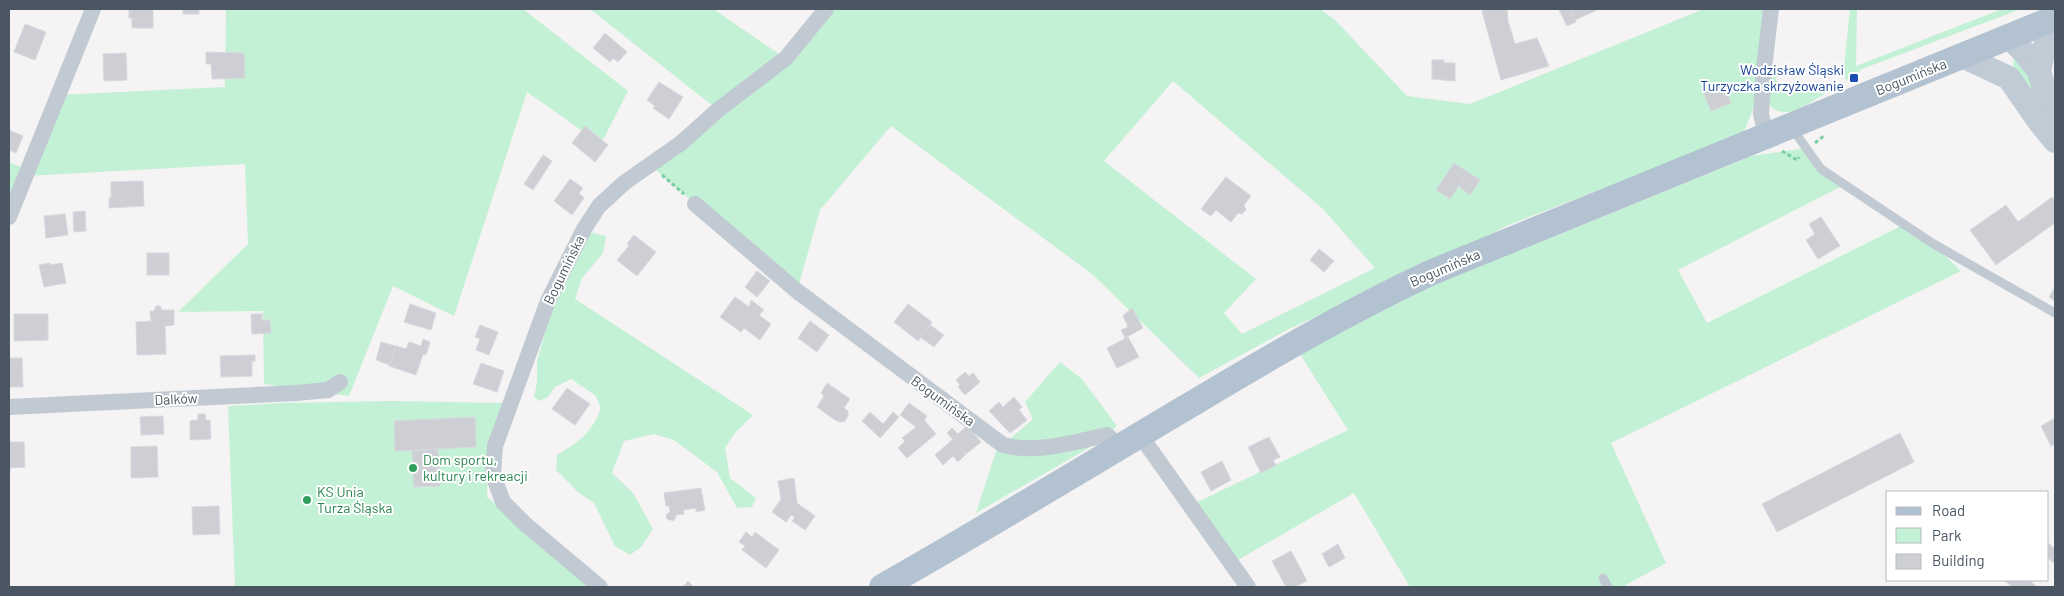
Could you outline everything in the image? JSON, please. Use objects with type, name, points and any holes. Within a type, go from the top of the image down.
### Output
[{"type":"main road","name":"Bogumińska","points":[[882,587],[1297,342],[1378,298],[1430,273],[2055,18]]},
{"type":"street","points":[[9,218],[93,9]]},
{"type":"street","name":"Bogumińska","points":[[600,587],[524,523],[503,502],[493,475],[495,446],[548,301],[584,229],[598,206],[624,183],[681,143],[718,110],[786,58],[826,9]]},
{"type":"street","points":[[1766,135],[1761,114],[1771,9]]},
{"type":"street","points":[[2039,72],[2044,49],[2055,18]]},
{"type":"street","points":[[2009,36],[2039,72],[2055,126]]},
{"type":"street","points":[[2009,36],[2007,57],[2009,78],[2055,141]]},
{"type":"street","points":[[1962,56],[2009,78]]},
{"type":"street","name":"Bogumińska","points":[[696,204],[798,291],[1003,445],[1018,449],[1047,448],[1107,435],[1129,440]]},
{"type":"street","name":"Dalków","points":[[9,407],[296,393],[328,390],[340,382]]},
{"type":"street","points":[[1129,440],[1248,587]]},
{"type":"lane","points":[[1791,126],[1821,170],[1932,243],[2055,313]]},
{"type":"lane","points":[[1603,578],[1608,587]]},
{"type":"path","points":[[650,165],[696,204]]},
{"type":"green space","points":[[226,9],[523,9],[628,91],[601,144],[527,92],[454,316],[393,286],[349,396],[264,384],[263,311],[178,312],[248,244],[245,164],[26,176],[9,217],[9,162],[28,170],[58,95],[225,87]]},
{"type":"green space","points":[[590,9],[713,9],[785,58],[826,9],[1320,9],[1335,20],[1407,96],[1470,104],[1704,9],[1766,9],[1764,68],[1752,112],[1743,134],[1511,224],[1418,270],[1289,329],[1199,378],[1092,274],[891,126],[820,210],[797,291],[650,165],[718,110]],"holes":[[[1173,81],[1322,208],[1375,268],[1242,334],[1224,313],[1256,279],[1104,161]]]},
{"type":"green space","points":[[1850,9],[1857,9],[1856,66],[2002,9],[2021,9],[1862,69],[1846,81],[1844,68]]},
{"type":"green space","points":[[2014,51],[2018,54],[2039,99],[2013,68]]},
{"type":"green space","points":[[1771,66],[1778,66],[1776,79],[1779,87],[1785,91],[1796,93],[1807,91],[1824,83],[1829,91],[1806,105],[1789,112],[1781,112],[1774,109],[1768,102]]},
{"type":"green space","points":[[1806,148],[1821,170],[1844,185],[1678,270],[1707,323],[1903,225],[1932,243],[1961,271],[1611,443],[1666,563],[1622,587],[1410,587],[1354,493],[1231,564],[1189,506],[1348,430],[1300,354],[1369,314],[1432,286],[1752,156]]},
{"type":"green space","points":[[589,232],[606,236],[603,253],[582,278],[575,299],[753,415],[734,434],[725,448],[730,478],[756,498],[752,507],[737,508],[717,472],[674,440],[654,434],[624,441],[612,473],[633,493],[653,529],[641,547],[630,555],[615,546],[594,503],[579,493],[556,470],[557,455],[584,436],[597,417],[601,408],[595,395],[571,379],[555,387],[548,397],[539,401],[534,397],[537,383],[537,362],[549,318]]},
{"type":"green space","points":[[1060,362],[1082,379],[1117,426],[1094,445],[976,513],[996,451],[1033,419],[1025,402]]},
{"type":"green space","points":[[391,401],[503,403],[488,451],[487,497],[592,587],[235,587],[228,406]]},
{"type":"building","points":[[129,9],[153,9],[153,28],[132,28],[132,18],[129,18]]},
{"type":"building","points":[[183,9],[199,9],[199,14],[183,14]]},
{"type":"building","points":[[1510,9],[1507,10],[1508,21],[1515,44],[1537,38],[1549,66],[1501,80],[1482,11]]},
{"type":"building","points":[[1570,9],[1599,9],[1575,20]]},
{"type":"building","points":[[1570,9],[1576,22],[1567,26],[1559,10]]},
{"type":"building","points":[[25,24],[46,32],[35,60],[14,52]]},
{"type":"building","points":[[605,33],[627,52],[618,62],[613,58],[610,62],[593,48]]},
{"type":"building","points":[[206,52],[244,53],[245,78],[212,79],[211,64],[206,64]]},
{"type":"building","points":[[126,53],[127,80],[104,81],[103,54]]},
{"type":"building","points":[[1432,60],[1444,60],[1444,63],[1455,63],[1455,81],[1432,79]]},
{"type":"building","points":[[659,82],[683,97],[669,119],[653,108],[655,106],[647,100]]},
{"type":"building","points":[[1723,84],[1731,103],[1711,111],[1703,92]]},
{"type":"building","points":[[585,126],[608,145],[595,162],[572,143]]},
{"type":"building","points":[[9,130],[23,136],[16,153],[9,150]]},
{"type":"building","points":[[543,155],[552,161],[533,190],[524,184]]},
{"type":"building","points":[[1454,163],[1468,172],[1450,199],[1436,190]]},
{"type":"building","points":[[1468,172],[1480,180],[1470,195],[1458,186]]},
{"type":"building","points":[[1226,177],[1251,196],[1244,205],[1246,210],[1242,214],[1238,213],[1231,222],[1216,210],[1211,216],[1201,209]]},
{"type":"building","points":[[570,179],[583,188],[579,193],[584,198],[572,215],[554,201]]},
{"type":"building","points":[[143,181],[144,206],[109,208],[111,182]]},
{"type":"building","points":[[2052,197],[2055,201],[2055,223],[1996,265],[1970,230],[2006,205],[2018,222]]},
{"type":"building","points":[[85,211],[86,231],[74,232],[73,212]]},
{"type":"building","points":[[65,214],[68,235],[46,238],[44,216]]},
{"type":"building","points":[[1821,217],[1840,246],[1818,259],[1806,240],[1815,234],[1809,224]]},
{"type":"building","points":[[634,235],[656,252],[637,276],[617,260],[629,246],[627,244]]},
{"type":"building","points":[[1319,249],[1334,261],[1324,272],[1310,260]]},
{"type":"building","points":[[147,253],[169,253],[169,275],[147,275]]},
{"type":"building","points":[[50,263],[51,265],[62,263],[66,283],[44,287],[39,265]]},
{"type":"building","points":[[757,271],[770,281],[757,297],[745,287]]},
{"type":"building","points":[[2055,287],[2055,301],[2049,297]]},
{"type":"building","points":[[735,297],[749,307],[751,300],[764,310],[759,315],[771,324],[760,340],[744,328],[741,332],[720,317]]},
{"type":"building","points":[[410,304],[436,313],[431,330],[404,322]]},
{"type":"building","points":[[908,304],[932,322],[918,341],[894,322]]},
{"type":"building","points":[[156,306],[160,306],[162,310],[174,310],[174,325],[165,326],[166,354],[137,355],[136,322],[151,321],[150,311],[154,311]]},
{"type":"building","points":[[1132,308],[1143,328],[1125,338],[1121,330],[1128,327],[1123,316]]},
{"type":"building","points":[[14,314],[48,314],[48,340],[14,341]]},
{"type":"building","points":[[251,314],[262,314],[262,320],[270,320],[271,333],[252,334]]},
{"type":"building","points":[[810,321],[829,335],[817,352],[798,338]]},
{"type":"building","points":[[480,325],[498,332],[489,355],[476,350],[480,339],[475,337]]},
{"type":"building","points":[[930,325],[944,335],[934,347],[920,337]]},
{"type":"building","points":[[1128,337],[1139,357],[1117,368],[1107,348]]},
{"type":"building","points":[[423,339],[430,342],[426,355],[423,354],[416,375],[389,366],[396,346],[406,349],[409,342],[421,346]]},
{"type":"building","points":[[381,342],[396,346],[390,365],[376,360]]},
{"type":"building","points":[[255,355],[255,361],[252,361],[252,376],[221,377],[220,356]]},
{"type":"building","points":[[9,358],[22,358],[23,387],[9,387]]},
{"type":"building","points":[[481,363],[504,371],[497,392],[473,384]]},
{"type":"building","points":[[965,372],[969,376],[973,373],[980,382],[965,395],[958,387],[960,385],[956,380]]},
{"type":"building","points":[[827,383],[850,399],[844,408],[848,411],[845,421],[835,420],[817,407],[824,396],[821,393]]},
{"type":"building","points":[[567,388],[590,404],[575,425],[552,409]]},
{"type":"building","points":[[1014,397],[1022,407],[1019,410],[1027,420],[1010,433],[989,411],[999,402],[1003,407]]},
{"type":"building","points":[[909,403],[927,416],[924,420],[936,434],[907,458],[898,448],[905,441],[902,438],[916,427],[900,415]]},
{"type":"building","points":[[870,412],[883,424],[893,412],[899,417],[880,438],[862,421]]},
{"type":"building","points":[[198,414],[205,414],[206,420],[210,420],[211,439],[190,440],[190,421],[198,420]]},
{"type":"building","points":[[163,416],[164,434],[141,435],[140,417]]},
{"type":"building","points":[[475,417],[476,447],[395,451],[394,421]]},
{"type":"building","points":[[2055,418],[2055,444],[2051,446],[2041,426]]},
{"type":"building","points":[[967,426],[981,442],[966,454],[947,433],[952,428],[958,434]]},
{"type":"building","points":[[1900,433],[1914,462],[1777,532],[1762,504]]},
{"type":"building","points":[[1269,437],[1280,457],[1273,460],[1276,465],[1261,473],[1248,447]]},
{"type":"building","points":[[953,439],[966,454],[958,462],[953,456],[943,465],[935,455]]},
{"type":"building","points":[[9,442],[24,442],[25,467],[10,468],[10,473],[9,473]]},
{"type":"building","points":[[157,446],[158,477],[131,478],[131,447]]},
{"type":"building","points":[[438,449],[440,486],[414,487],[412,451]]},
{"type":"building","points":[[1222,461],[1231,480],[1211,491],[1201,472]]},
{"type":"building","points":[[794,478],[797,503],[815,516],[805,530],[792,521],[795,517],[791,515],[786,522],[772,512],[781,499],[778,481]]},
{"type":"building","points":[[701,488],[705,510],[696,512],[696,508],[683,510],[684,514],[676,515],[674,521],[667,519],[666,515],[670,512],[669,506],[666,506],[664,493]]},
{"type":"building","points":[[219,506],[220,534],[193,535],[192,507]]},
{"type":"building","points":[[746,532],[752,537],[755,532],[779,550],[766,568],[742,550],[745,546],[739,542]]},
{"type":"building","points":[[1338,544],[1345,558],[1329,567],[1322,554]]},
{"type":"building","points":[[2049,544],[2055,549],[2055,564],[2049,559]]},
{"type":"building","points":[[1291,551],[1307,581],[1295,587],[1286,587],[1272,561]]},
{"type":"building","points":[[688,581],[694,587],[683,587]]},
{"type":"building","points":[[2005,581],[2030,581],[2037,587],[2012,587]]},
{"type":"place","name":"Wodzisław Śląski Turzyczka skrzyżowanie","points":[[1854,78]]},
{"type":"place","name":"Dom sportu, kultury i rekreacji","points":[[413,468]]},
{"type":"place","name":"KS Unia Turza Śląska","points":[[307,500]]}]
